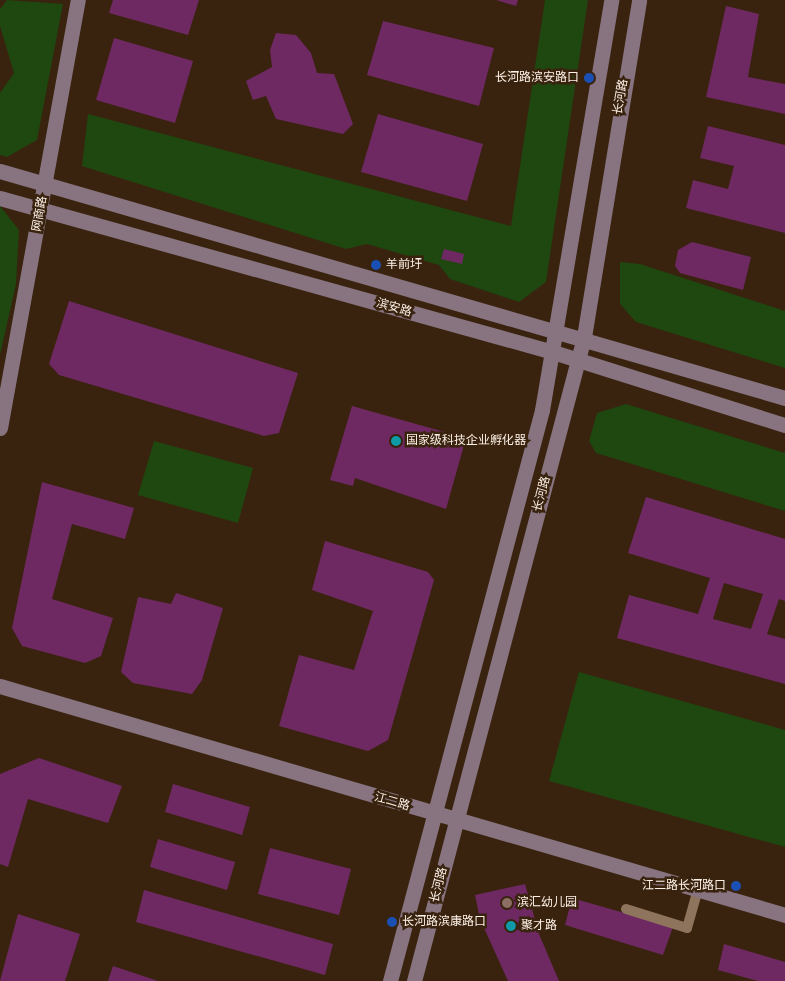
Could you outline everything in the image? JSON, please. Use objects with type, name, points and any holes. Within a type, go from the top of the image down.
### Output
[{"type":"main road","name":"网商路","points":[[0,428],[78,0]]},
{"type":"main road","name":"长河路","points":[[390,981],[542,410],[611,0]]},
{"type":"main road","name":"长河路","points":[[414,981],[455,819],[584,337],[639,0]]},
{"type":"main road","name":"滨安路","points":[[0,171],[557,329],[785,398]]},
{"type":"main road","name":"滨安路","points":[[0,198],[553,352],[785,425]]},
{"type":"main road","name":"江二路","points":[[0,686],[785,915]]},
{"type":"street","points":[[626,909],[687,928],[698,889]]},
{"type":"green space","points":[[7,0],[63,4],[37,140],[7,157],[0,155],[0,93],[14,73],[0,26],[0,9]]},
{"type":"green space","points":[[545,0],[588,0],[546,282],[519,302],[450,279],[439,265],[367,244],[346,249],[82,166],[88,114],[511,226]]},
{"type":"green space","points":[[0,206],[19,230],[16,284],[0,355]]},
{"type":"green space","points":[[620,262],[640,264],[785,311],[785,368],[636,322],[620,304]]},
{"type":"green space","points":[[626,404],[785,453],[785,511],[596,453],[589,441],[597,413]]},
{"type":"green space","points":[[154,441],[253,468],[238,523],[138,495]]},
{"type":"green space","points":[[579,672],[785,730],[785,847],[549,781]]},
{"type":"building","points":[[113,0],[199,0],[188,35],[109,13]]},
{"type":"building","points":[[496,0],[518,0],[516,6]]},
{"type":"building","points":[[726,6],[759,14],[748,77],[785,84],[785,114],[706,97]]},
{"type":"building","points":[[383,21],[494,48],[479,106],[367,75]]},
{"type":"building","points":[[276,33],[296,35],[311,53],[317,73],[334,74],[353,124],[343,134],[276,119],[266,96],[253,100],[246,81],[272,67],[270,50]]},
{"type":"building","points":[[114,38],[193,61],[175,123],[96,100]]},
{"type":"building","points":[[378,114],[483,144],[467,201],[361,172]]},
{"type":"building","points":[[708,126],[785,145],[785,233],[686,208],[693,180],[728,189],[734,166],[700,158]]},
{"type":"building","points":[[692,242],[751,257],[743,290],[680,273],[675,266],[678,250]]},
{"type":"building","points":[[444,249],[464,254],[462,264],[441,259]]},
{"type":"building","points":[[69,301],[298,373],[279,433],[264,436],[59,375],[49,364]]},
{"type":"building","points":[[352,406],[466,438],[446,509],[355,478],[353,486],[330,480]]},
{"type":"building","points":[[42,482],[134,508],[125,539],[72,524],[52,599],[113,618],[101,656],[85,663],[22,646],[12,628]]},
{"type":"building","points":[[646,497],[785,539],[785,601],[779,599],[767,634],[785,639],[785,684],[617,638],[629,595],[698,614],[710,578],[628,553]],"holes":[[[724,583],[763,594],[751,629],[713,619]]]},
{"type":"building","points":[[325,541],[428,572],[434,580],[388,740],[368,751],[279,726],[299,655],[354,670],[373,611],[312,590]]},
{"type":"building","points":[[176,593],[223,608],[202,680],[192,694],[133,683],[121,672],[138,597],[171,604]]},
{"type":"building","points":[[39,758],[122,786],[108,823],[28,799],[8,867],[0,864],[0,774]]},
{"type":"building","points":[[173,784],[250,807],[242,835],[165,812]]},
{"type":"building","points":[[158,839],[235,862],[227,890],[150,867]]},
{"type":"building","points":[[270,848],[351,869],[339,915],[258,894]]},
{"type":"building","name":"聚才路","points":[[525,884],[539,934],[559,981],[508,981],[480,919],[475,895]]},
{"type":"building","points":[[144,890],[333,944],[325,975],[136,922]]},
{"type":"building","points":[[572,898],[673,927],[663,955],[565,925]]},
{"type":"building","points":[[18,914],[80,934],[65,981],[0,981]]},
{"type":"building","points":[[724,944],[785,962],[785,981],[758,981],[718,970]]},
{"type":"building","points":[[113,966],[158,981],[108,981]]},
{"type":"place","name":"长河路滨安路口","points":[[589,78]]},
{"type":"place","name":"羊前圩","points":[[376,265]]},
{"type":"place","name":"国家级科技企业孵化器","points":[[396,441]]},
{"type":"place","name":"江二路长河路口","points":[[736,886]]},
{"type":"place","name":"滨汇幼儿园","points":[[507,903]]},
{"type":"place","name":"长河路滨康路口","points":[[392,922]]},
{"type":"place","name":"聚才路","points":[[511,926]]}]
